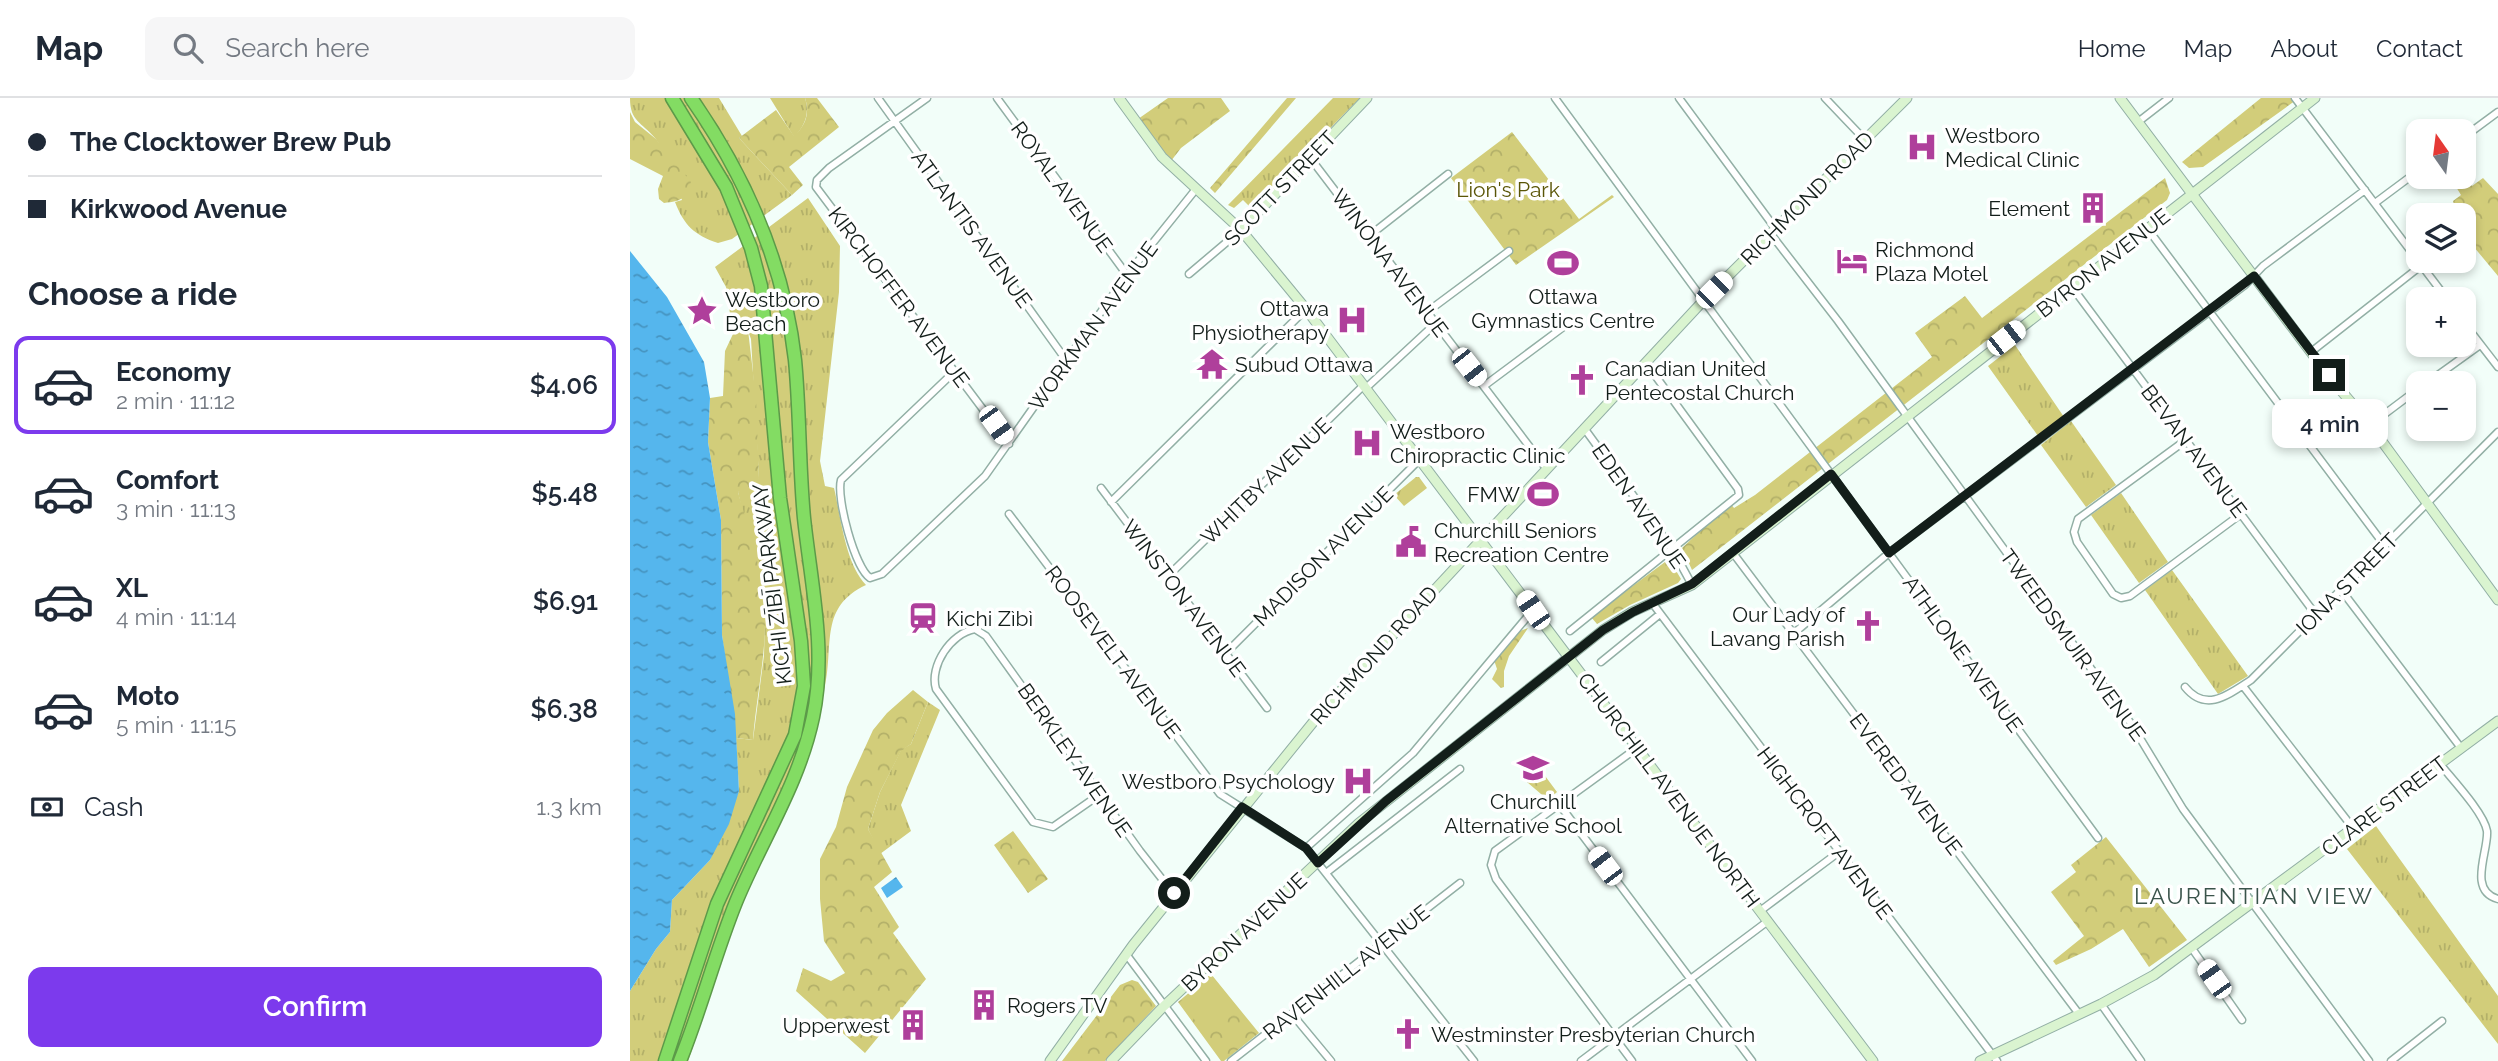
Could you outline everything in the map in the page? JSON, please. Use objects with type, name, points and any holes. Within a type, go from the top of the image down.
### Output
[{"type":"highway","name":"KICHI ZĪBĪ PARKWAY","points":[[666,1061],[716,904],[788,755],[803,702],[803,658],[781,508],[766,314],[749,241],[743,227],[720,175],[672,98]]},
{"type":"highway","name":"KICHI ZĪBĪ PARKWAY","points":[[680,1061],[736,902],[792,787],[809,733],[817,693],[818,635],[803,503],[793,346],[784,296],[758,216],[724,147],[691,98]]},
{"type":"main road","name":"CHURCHILL AVENUE NORTH","points":[[1119,98],[1162,157],[1241,230],[1306,309],[1873,1061]]},
{"type":"main road","name":"SCOTT STREET","points":[[1241,230],[1367,98]]},
{"type":"main road","name":"RICHMOND ROAD","points":[[1050,1061],[1126,954],[1301,734],[1545,467],[1704,300],[1907,98]]},
{"type":"main road","points":[[2120,98],[2311,352],[2370,425],[2498,600]]},
{"type":"main road","name":"BYRON AVENUE","points":[[1111,1061],[1164,1006],[1365,818],[1622,618],[1692,584],[1733,553],[2315,98]]},
{"type":"main road","name":"CLARE STREET","points":[[1980,1061],[1995,1058],[2154,975],[2498,721]]},
{"type":"street","name":"ATLANTIS AVENUE","points":[[878,98],[1066,360]]},
{"type":"street","points":[[895,121],[927,98]]},
{"type":"street","name":"ROYAL AVENUE","points":[[997,98],[1127,275]]},
{"type":"street","name":"ATHLONE AVENUE","points":[[1555,98],[2098,838]]},
{"type":"street","name":"TWEEDSMUIR AVENUE","points":[[1679,98],[1964,496],[2133,725],[2171,791],[2252,905],[2369,1061]]},
{"type":"street","points":[[1825,98],[1866,141]]},
{"type":"street","points":[[2138,122],[2169,98]]},
{"type":"street","points":[[2295,98],[2406,244]]},
{"type":"street","points":[[2476,128],[2498,111]]},
{"type":"street","name":"KIRCHOFFER AVENUE","points":[[895,121],[829,168],[815,184],[1009,444]]},
{"type":"street","name":"WINONA AVENUE","points":[[1311,159],[1545,467]]},
{"type":"street","points":[[1369,236],[1448,174]]},
{"type":"street","points":[[2375,203],[2406,180]]},
{"type":"street","name":"WORKMAN AVENUE","points":[[955,371],[846,473],[840,484],[840,498],[853,545],[862,570],[870,578],[882,574],[977,484],[1009,444],[1127,275],[1196,189]]},
{"type":"street","points":[[1793,634],[1889,553],[2210,312],[2365,190]]},
{"type":"street","points":[[2147,228],[2385,546]]},
{"type":"street","name":"SCOTT STREET","points":[[1189,274],[1241,230]]},
{"type":"street","points":[[1427,312],[1509,251]]},
{"type":"street","points":[[2311,352],[2412,273]]},
{"type":"street","name":"BEVAN AVENUE","points":[[2072,287],[2316,615]]},
{"type":"street","points":[[1111,502],[1306,309]]},
{"type":"street","points":[[1484,386],[1570,322]]},
{"type":"street","name":"WHITBY AVENUE","points":[[1168,576],[1365,386],[1435,324]]},
{"type":"street","points":[[2476,340],[2498,367]]},
{"type":"street","points":[[2444,371],[2480,345]]},
{"type":"street","points":[[1570,631],[1738,495],[1738,489],[1646,363]]},
{"type":"street","points":[[2370,425],[2406,398]]},
{"type":"street","name":"EDEN AVENUE","points":[[1584,428],[1673,550],[1692,584]]},
{"type":"street","name":"IONA STREET","points":[[2185,687],[2194,698],[2208,703],[2243,685],[2342,591],[2498,432]]},
{"type":"street","points":[[2186,440],[2078,519],[2074,532],[2077,542],[2113,594],[2121,598],[2130,596],[2241,514]]},
{"type":"street","name":"MADISON AVENUE","points":[[1226,653],[1420,459]]},
{"type":"street","name":"WINSTON AVENUE","points":[[1101,488],[1267,708]]},
{"type":"street","name":"ROOSEVELT AVENUE","points":[[1009,514],[1220,794],[1306,848],[1474,1061]]},
{"type":"street","name":"EVERED AVENUE","points":[[1733,553],[2079,1014]]},
{"type":"street","points":[[2342,591],[2461,748]]},
{"type":"street","name":"HIGHCROFT AVENUE","points":[[1653,604],[1995,1058]]},
{"type":"street","points":[[1306,848],[1413,753],[1533,610]]},
{"type":"street","points":[[1601,662],[1660,614]]},
{"type":"street","name":"BERKLEY AVENUE","points":[[1099,794],[1053,827],[1033,822],[936,689],[934,674],[942,657],[957,638],[975,629],[993,645],[1099,794],[1174,893]]},
{"type":"street","points":[[2243,685],[2353,828]]},
{"type":"street","points":[[1632,1061],[1496,880],[1491,865],[1495,851],[1637,748]]},
{"type":"street","points":[[2440,764],[2483,820],[2487,840],[2482,880],[2486,890],[2498,899]]},
{"type":"street","points":[[1326,873],[1460,769]]},
{"type":"street","points":[[1559,804],[1752,1061]]},
{"type":"street","points":[[1760,911],[1839,852]]},
{"type":"street","name":"RAVENHILL AVENUE","points":[[1231,1061],[1460,883]]},
{"type":"street","points":[[1581,1061],[1768,921]]},
{"type":"street","points":[[2191,947],[2242,1020]]},
{"type":"street","points":[[1126,954],[1206,1061]]},
{"type":"street","points":[[2101,1004],[2141,1061]]},
{"type":"street","points":[[1292,1014],[1331,1061]]},
{"type":"street","points":[[2391,1061],[2442,1021]]},
{"type":"green space","points":[[630,98],[719,98],[742,136],[739,138],[792,195],[732,239],[718,243],[702,236],[686,223],[678,210],[675,202],[682,200],[667,159],[655,138],[634,117]]},
{"type":"green space","points":[[770,98],[805,98],[806,119],[794,137]]},
{"type":"green space","points":[[805,98],[817,98],[839,127],[789,167],[803,185],[792,195],[739,138],[776,110],[794,136],[806,118]]},
{"type":"green space","points":[[1168,98],[1221,98],[1230,111],[1181,148],[1171,161],[1138,119]]},
{"type":"green space","points":[[1287,98],[1296,98],[1215,193],[1210,188]]},
{"type":"green space","points":[[1333,98],[1360,98],[1251,208],[1243,200],[1234,208],[1228,205]]},
{"type":"green space","points":[[2261,98],[2299,98],[2203,167],[2189,168],[2182,162]]},
{"type":"green space","points":[[630,112],[635,122],[656,139],[691,182],[682,198],[664,203],[659,199],[658,189],[663,176],[630,159]]},
{"type":"green space","name":"Lion's Park","points":[[1512,132],[1579,219],[1612,195],[1614,197],[1516,265],[1451,178]]},
{"type":"green space","points":[[2165,178],[2170,193],[2167,200],[1692,570],[1682,548],[1730,503],[1734,508],[1755,495],[1932,357],[1915,333],[1965,296],[1982,318]]},
{"type":"green space","points":[[2483,178],[2498,194],[2498,276],[2476,249],[2476,203],[2454,203],[2461,195],[2457,189],[2476,189],[2476,183]]},
{"type":"green space","points":[[808,198],[840,246],[839,292],[820,461],[825,486],[834,488],[848,552],[866,585],[841,604],[835,616],[831,628],[825,686],[818,713],[799,766],[736,915],[688,1061],[630,1061],[630,991],[670,932],[672,900],[710,860],[739,791],[736,738],[753,740],[764,655],[765,612],[738,492],[759,478],[751,339],[748,331],[733,334],[726,287],[715,267]]},
{"type":"green space","points":[[748,330],[756,398],[759,478],[758,488],[738,492],[759,569],[765,615],[753,740],[736,738],[722,635],[721,520],[708,442],[710,398],[723,396],[725,351],[733,334]]},
{"type":"green space","points":[[2015,345],[2064,417],[2038,436],[1988,366]]},
{"type":"green space","points":[[2071,421],[2116,485],[2086,507],[2041,445]]},
{"type":"green space","points":[[1419,477],[1427,488],[1404,506],[1394,495]]},
{"type":"green space","points":[[2121,493],[2168,562],[2139,583],[2091,515]]},
{"type":"green space","points":[[1669,559],[1681,579],[1678,583],[1597,624],[1591,617]]},
{"type":"green space","points":[[2172,570],[2248,676],[2218,694],[2145,590]]},
{"type":"green space","points":[[1528,628],[1509,656],[1504,671],[1504,687],[1501,688],[1492,679],[1497,669],[1494,660],[1520,631]]},
{"type":"green space","points":[[913,690],[928,702],[911,744],[901,751],[880,792],[868,829],[892,872],[874,887],[899,927],[893,933],[926,979],[865,1053],[796,991],[803,968],[831,981],[845,973],[824,941],[820,859],[836,827],[847,787],[873,730],[887,713]]},
{"type":"green space","points":[[928,702],[940,710],[901,805],[911,831],[880,854],[868,829],[880,792],[901,750],[911,744]]},
{"type":"green space","points":[[1537,765],[1557,792],[1548,800],[1521,777]]},
{"type":"green space","points":[[2376,826],[2498,996],[2498,1044],[2347,849]]},
{"type":"green space","points":[[1013,831],[1048,879],[1028,893],[994,845]]},
{"type":"green space","points":[[2106,837],[2187,940],[2149,967],[2123,929],[2091,949],[2056,965],[2053,961],[2084,936],[2051,892],[2076,872],[2071,865]]},
{"type":"green space","points":[[1211,974],[1259,1033],[1224,1061],[1221,1061],[1178,1002]]},
{"type":"green space","points":[[1212,976],[1239,1010],[1207,1035],[1180,1002]]},
{"type":"green space","points":[[1132,980],[1138,982],[1156,1006],[1105,1061],[1062,1061],[1120,985]]},
{"type":"water","points":[[630,251],[667,297],[704,362],[710,398],[708,442],[721,520],[722,635],[735,714],[739,791],[729,824],[710,860],[672,900],[670,932],[630,991]]},
{"type":"water","points":[[896,877],[903,887],[887,898],[881,888]]},
{"type":"place","name":"Westboro Medical Clinic","points":[[1922,147]]},
{"type":"place","name":"Element","points":[[2093,208]]},
{"type":"place","name":"Richmond Plaza Motel","points":[[1852,261]]},
{"type":"place","name":"Ottawa Gymnastics Centre","points":[[1563,263]]},
{"type":"place","name":"Westboro Beach","points":[[702,311]]},
{"type":"place","name":"Ottawa Physiotherapy","points":[[1352,320]]},
{"type":"place","name":"Subud Ottawa","points":[[1212,364]]},
{"type":"place","name":"Canadian United Pentecostal Church","points":[[1582,380]]},
{"type":"place","name":"Westboro Chiropractic Clinic","points":[[1367,443]]},
{"type":"place","name":"FMW","points":[[1543,494]]},
{"type":"place","name":"Churchill Seniors Recreation Centre","points":[[1411,542]]},
{"type":"place","name":"Kichi Zìbì","points":[[923,618]]},
{"type":"place","name":"Our Lady of Lavang Parish","points":[[1868,626]]},
{"type":"place","name":"Churchill Alternative School","points":[[1533,768]]},
{"type":"place","name":"Westboro Psychology","points":[[1358,781]]},
{"type":"place","name":"Rogers TV","points":[[984,1005]]},
{"type":"place","name":"Upperwest","points":[[913,1025]]},
{"type":"place","name":"Westminster Presbyterian Church","points":[[1408,1034]]},
{"type":"district","name":"LAURENTIAN VIEW","points":[[2254,895]]},
{"type":"route","points":[[1174,893],[1242,807],[1306,848],[1318,863],[1359,823],[1603,630],[1633,612],[1671,597],[1692,584],[1831,474],[1889,553],[2254,276],[2329,375]]}]
